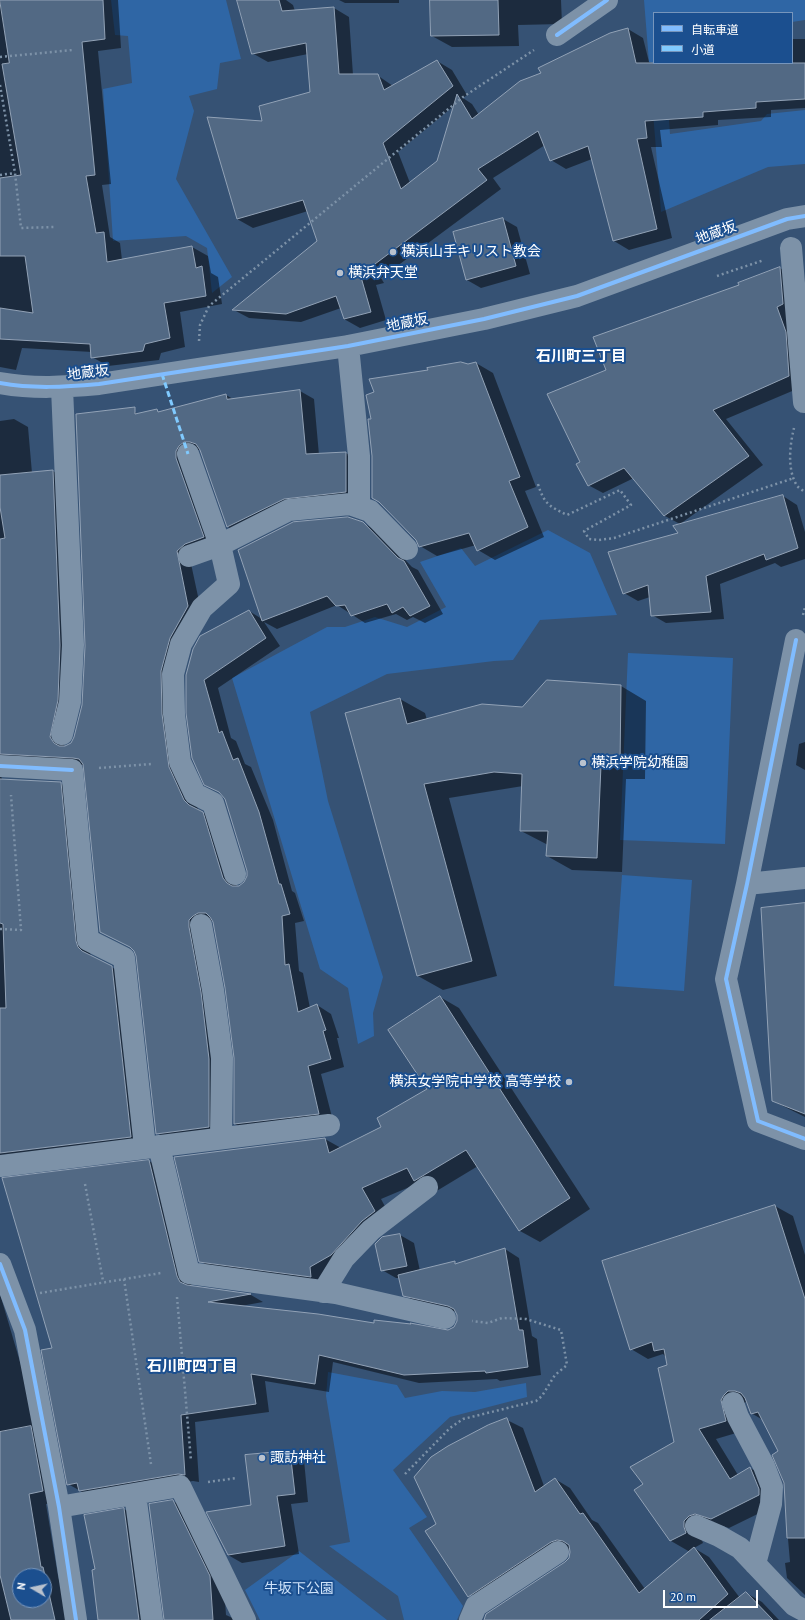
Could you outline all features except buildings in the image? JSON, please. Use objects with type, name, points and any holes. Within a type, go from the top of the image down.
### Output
[{"type":"street","points":[[558,35],[607,0]]},
{"type":"street","name":"地蔵坂","points":[[0,383],[36,388],[62,388],[99,384],[348,346],[484,319],[577,296],[788,219],[805,216]]},
{"type":"street","points":[[791,248],[804,402]]},
{"type":"street","points":[[348,346],[359,456],[359,507]]},
{"type":"street","points":[[62,388],[74,645],[70,702],[62,734]]},
{"type":"street","points":[[188,454],[220,545],[229,584],[202,608],[181,644],[172,674],[174,714],[180,762],[195,794],[212,803],[235,874]]},
{"type":"street","points":[[188,556],[220,545],[289,510],[350,504],[370,511],[407,550]]},
{"type":"street","points":[[796,640],[747,884],[726,979],[758,1121],[805,1139]]},
{"type":"street","points":[[5,767],[72,770],[88,940],[124,958],[152,1147],[189,1273],[323,1292],[445,1318]]},
{"type":"street","points":[[747,884],[805,878]]},
{"type":"street","points":[[201,925],[213,990],[222,1058],[221,1138]]},
{"type":"street","points":[[0,1166],[329,1125]]},
{"type":"street","points":[[323,1292],[344,1258],[371,1230],[427,1187]]},
{"type":"street","points":[[0,1264],[25,1330],[59,1507],[76,1620]]},
{"type":"street","points":[[734,1403],[738,1417],[764,1466],[772,1488],[771,1504],[755,1564]]},
{"type":"street","points":[[59,1507],[180,1486],[245,1620]]},
{"type":"street","points":[[145,1492],[152,1620]]},
{"type":"street","points":[[696,1526],[719,1536],[740,1548],[794,1605],[805,1611]]},
{"type":"street","points":[[470,1620],[476,1606],[558,1552]]},
{"type":"path","points":[[200,325],[209,306],[463,98],[558,35]]},
{"type":"path","points":[[0,58],[73,50]]},
{"type":"path","points":[[0,85],[15,173],[21,228],[54,227]]},
{"type":"path","points":[[0,175],[15,173]]},
{"type":"path","points":[[804,402],[795,422],[790,445],[794,478],[796,484],[805,492]]},
{"type":"path","points":[[538,484],[542,499],[567,515],[620,490],[630,505],[584,531],[589,539],[599,540],[614,538],[794,478]]},
{"type":"path","points":[[72,770],[180,762]]},
{"type":"path","points":[[0,929],[21,930],[5,767]]},
{"type":"path","points":[[80,1156],[103,1281]]},
{"type":"path","points":[[14,1298],[103,1281],[163,1272]]},
{"type":"path","points":[[124,1279],[145,1492]]},
{"type":"path","points":[[177,1296],[192,1467]]},
{"type":"path","points":[[405,1474],[454,1425],[463,1418],[536,1401],[542,1396],[555,1375],[568,1365],[561,1330],[526,1319],[502,1318],[488,1324]]},
{"type":"green space","points":[[111,0],[226,0],[241,59],[220,63],[217,89],[189,96],[194,111],[176,179],[232,277],[212,293],[207,248],[186,236],[113,241],[103,89],[132,83],[128,36],[115,35]]},
{"type":"green space","points":[[644,0],[805,0],[805,20],[793,22],[793,12],[653,12],[653,64],[665,64],[670,134],[761,121],[767,114],[805,110],[805,164],[768,167],[661,212]]},
{"type":"green space","points":[[548,530],[590,553],[617,615],[540,620],[513,660],[387,674],[310,712],[328,801],[383,977],[373,1013],[374,1036],[358,1044],[348,988],[320,969],[232,678],[327,627],[345,627],[375,617],[407,627],[446,607],[420,562],[461,548],[475,566]]},
{"type":"green space","points":[[628,653],[733,658],[725,844],[620,840]]},
{"type":"green space","points":[[622,875],[692,880],[684,991],[614,986]]},
{"type":"green space","points":[[328,1372],[397,1385],[405,1398],[442,1391],[475,1392],[526,1383],[527,1397],[450,1417],[393,1470],[427,1517],[409,1528],[463,1606],[457,1620],[404,1620],[398,1596],[329,1546],[350,1542],[326,1396]]},
{"type":"green space","name":"牛坂下公園","points":[[299,1551],[387,1620],[260,1620],[245,1590]]},
{"type":"marked path","points":[[162,374],[188,454]]},
{"type":"cycle path","points":[[557,35],[607,0]]},
{"type":"cycle path","points":[[0,383],[49,387],[99,384],[348,346],[484,319],[577,296],[787,219],[805,216]]},
{"type":"cycle path","points":[[796,640],[747,884],[726,979],[758,1121],[805,1139]]},
{"type":"cycle path","points":[[0,766],[72,770]]},
{"type":"cycle path","points":[[0,1264],[25,1330],[59,1507],[76,1620]]},
{"type":"place","name":"横浜山手キリスト教会","points":[[393,252]]},
{"type":"place","name":"横浜弁天堂","points":[[340,273]]},
{"type":"place","name":"横浜学院幼稚園","points":[[583,763]]},
{"type":"place","name":"横浜女学院中学校 高等学校","points":[[569,1082]]},
{"type":"place","name":"諏訪神社","points":[[262,1458]]},
{"type":"district","name":"石川町三丁目","points":[[581,357]]},
{"type":"district","name":"石川町四丁目","points":[[192,1367]]}]
